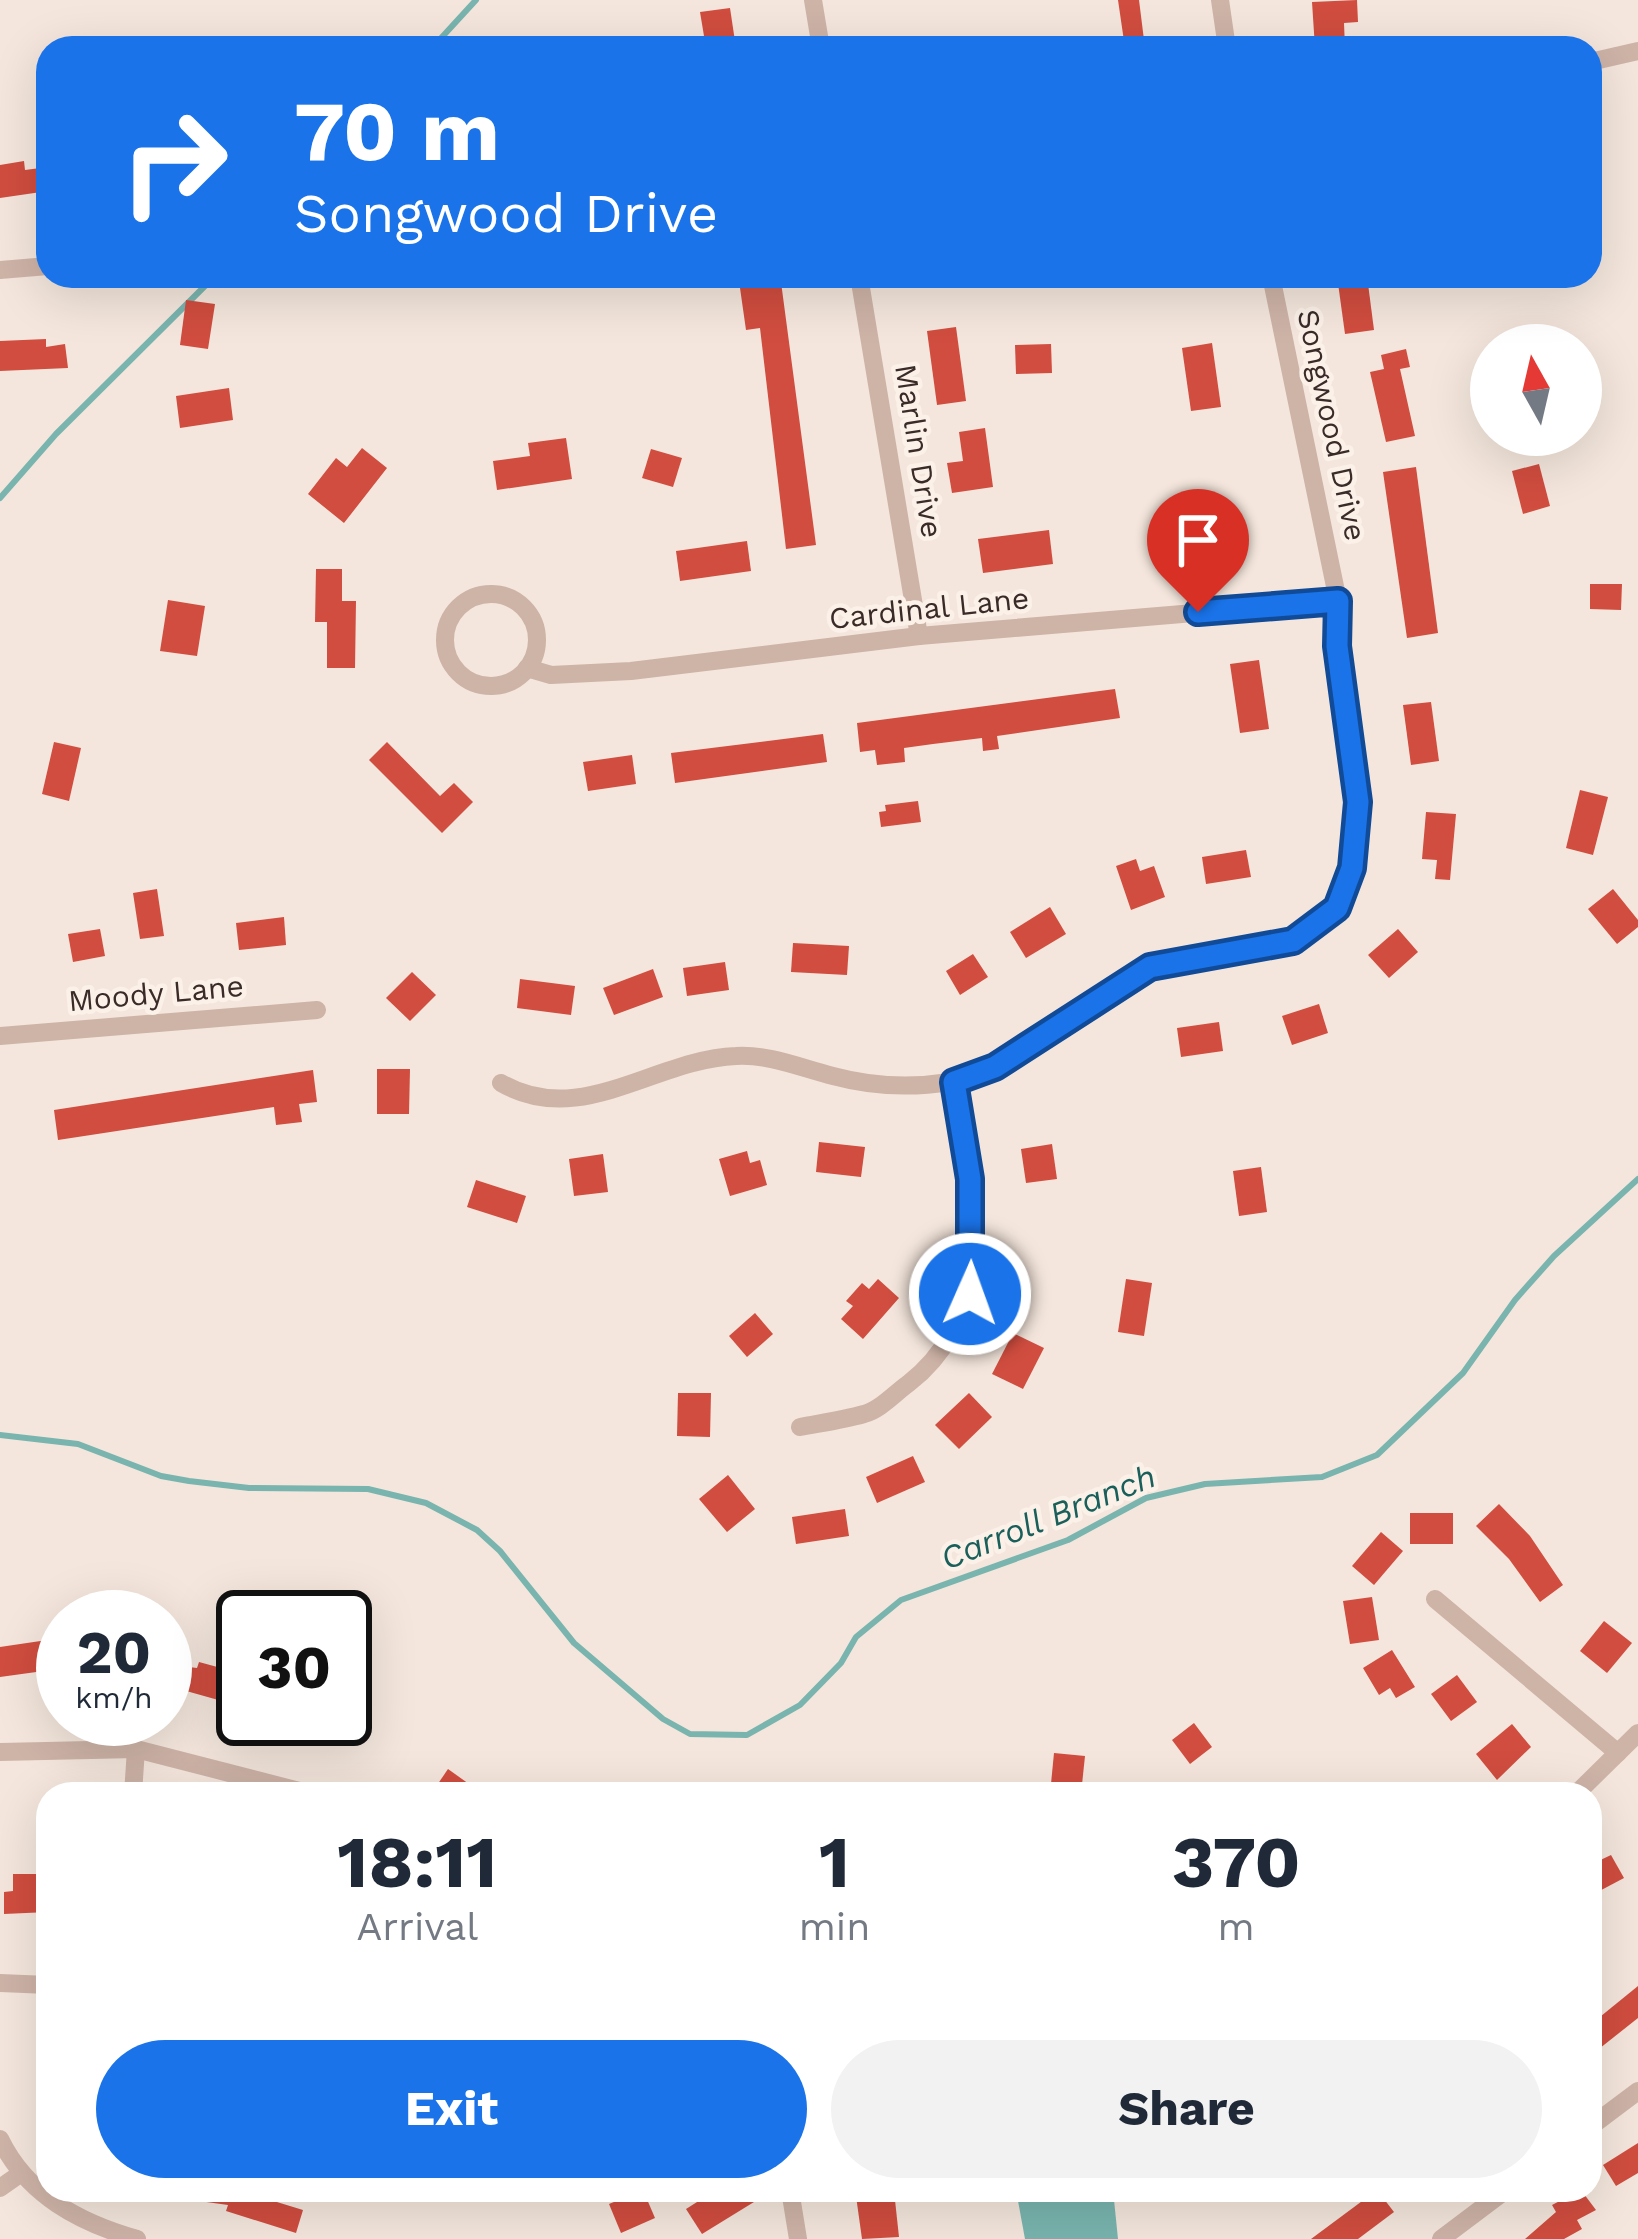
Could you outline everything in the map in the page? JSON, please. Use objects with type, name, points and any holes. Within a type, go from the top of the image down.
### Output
[{"type":"street","points":[[813,0],[819,36]]},
{"type":"street","points":[[1220,0],[1225,36]]},
{"type":"street","points":[[1602,59],[1638,51]]},
{"type":"street","points":[[0,271],[36,267]]},
{"type":"street","name":"Marlin Drive","points":[[861,288],[919,636]]},
{"type":"street","name":"Songwood Drive","points":[[501,1083],[538,1098],[594,1096],[693,1061],[739,1055],[898,1086],[954,1082],[995,1067],[1150,967],[1293,941],[1337,908],[1352,868],[1358,802],[1337,646],[1338,601],[1273,288]]},
{"type":"street","name":"Cardinal Lane","points":[[527,668],[537,640],[527,611],[516,601],[486,594],[459,607],[445,633],[451,662],[460,674],[488,686],[502,684],[527,668],[550,674],[631,671],[919,636],[1338,601]]},
{"type":"street","name":"Moody Lane","points":[[0,1036],[316,1010]]},
{"type":"street","points":[[800,1427],[869,1413],[934,1364],[957,1330],[970,1294],[973,1248],[970,1179],[954,1082]]},
{"type":"street","points":[[1436,1599],[1618,1753]]},
{"type":"street","points":[[1588,1782],[1638,1733]]},
{"type":"street","points":[[134,1782],[136,1749]]},
{"type":"street","points":[[0,1752],[136,1749],[264,1782]]},
{"type":"street","points":[[0,1983],[36,1984]]},
{"type":"street","points":[[1602,2118],[1638,2091]]},
{"type":"street","points":[[0,2139],[20,2174],[36,2186]]},
{"type":"street","points":[[0,2188],[20,2174]]},
{"type":"street","points":[[58,2202],[79,2218],[137,2239]]},
{"type":"street","points":[[792,2202],[798,2239]]},
{"type":"street","points":[[1441,2239],[1490,2202]]},
{"type":"water","points":[[1018,2202],[1114,2202],[1118,2239],[1025,2239]]},
{"type":"building","points":[[1118,0],[1139,0],[1144,36],[1123,36]]},
{"type":"building","points":[[1357,0],[1358,22],[1344,23],[1345,36],[1314,36],[1312,2]]},
{"type":"building","points":[[730,8],[734,36],[704,36],[700,12]]},
{"type":"building","points":[[24,161],[25,170],[36,169],[36,193],[0,198],[0,165]]},
{"type":"building","points":[[740,288],[782,288],[816,545],[786,549],[760,328],[746,330]]},
{"type":"building","points":[[1339,288],[1369,288],[1374,330],[1345,334]]},
{"type":"building","points":[[186,300],[215,304],[208,349],[180,345]]},
{"type":"building","points":[[956,327],[966,401],[937,405],[927,331]]},
{"type":"building","points":[[46,339],[46,347],[65,344],[68,368],[0,371],[0,341]]},
{"type":"building","points":[[1212,343],[1221,407],[1191,411],[1182,348]]},
{"type":"building","points":[[1051,344],[1052,373],[1016,374],[1015,345]]},
{"type":"building","points":[[1406,349],[1410,367],[1400,369],[1415,436],[1386,442],[1370,372],[1384,369],[1381,355]]},
{"type":"building","points":[[229,388],[233,420],[180,428],[176,396]]},
{"type":"building","points":[[985,428],[993,487],[952,493],[947,463],[963,461],[959,432]]},
{"type":"building","points":[[566,438],[572,479],[497,490],[493,461],[530,456],[528,443]]},
{"type":"building","points":[[362,448],[387,468],[344,523],[308,494],[336,458],[347,467]]},
{"type":"building","points":[[651,449],[682,458],[673,487],[642,478]]},
{"type":"building","points":[[1539,464],[1550,506],[1523,514],[1512,471]]},
{"type":"building","points":[[1416,467],[1438,633],[1407,638],[1383,472]]},
{"type":"building","points":[[1234,505],[1241,550],[1215,553],[1209,509]]},
{"type":"building","points":[[1049,530],[1053,564],[983,573],[978,539]]},
{"type":"building","points":[[747,541],[751,571],[680,581],[676,551]]},
{"type":"building","points":[[316,569],[342,569],[342,601],[356,601],[355,668],[327,668],[327,622],[315,622]]},
{"type":"building","points":[[1590,584],[1622,584],[1621,610],[1590,609]]},
{"type":"building","points":[[168,600],[205,606],[197,656],[160,651]]},
{"type":"building","points":[[1259,660],[1269,729],[1240,733],[1230,664]]},
{"type":"building","points":[[1115,689],[1120,718],[997,736],[999,749],[983,751],[982,738],[933,744],[904,748],[905,762],[877,765],[875,750],[860,752],[857,723]]},
{"type":"building","points":[[1431,702],[1439,761],[1411,765],[1403,705]]},
{"type":"building","points":[[823,734],[827,762],[675,783],[671,753]]},
{"type":"building","points":[[54,742],[81,748],[69,801],[42,794]]},
{"type":"building","points":[[387,742],[440,796],[454,783],[473,802],[442,833],[369,760]]},
{"type":"building","points":[[632,755],[636,784],[588,791],[583,762]]},
{"type":"building","points":[[1580,790],[1608,797],[1593,855],[1566,848]]},
{"type":"building","points":[[918,801],[921,822],[881,827],[879,812],[886,811],[885,805]]},
{"type":"building","points":[[1426,812],[1456,814],[1450,880],[1435,879],[1437,860],[1422,859]]},
{"type":"building","points":[[1246,850],[1251,877],[1206,884],[1202,857]]},
{"type":"building","points":[[1136,859],[1140,871],[1154,866],[1165,897],[1131,910],[1116,866]]},
{"type":"building","points":[[157,889],[164,936],[140,939],[133,893]]},
{"type":"building","points":[[1613,889],[1638,920],[1638,927],[1617,944],[1588,909]]},
{"type":"building","points":[[1050,907],[1066,934],[1026,958],[1010,932]]},
{"type":"building","points":[[284,917],[286,945],[239,950],[236,923]]},
{"type":"building","points":[[100,929],[105,956],[73,962],[68,934]]},
{"type":"building","points":[[1398,929],[1418,952],[1389,978],[1368,955]]},
{"type":"building","points":[[793,943],[849,946],[847,975],[791,972]]},
{"type":"building","points":[[973,954],[988,977],[960,995],[946,971]]},
{"type":"building","points":[[725,962],[729,990],[687,996],[683,968]]},
{"type":"building","points":[[653,969],[663,997],[614,1015],[603,988]]},
{"type":"building","points":[[412,972],[436,995],[410,1021],[386,998]]},
{"type":"building","points":[[520,979],[575,986],[571,1015],[517,1008]]},
{"type":"building","points":[[1319,1004],[1328,1033],[1292,1045],[1282,1016]]},
{"type":"building","points":[[1219,1022],[1223,1051],[1181,1057],[1177,1028]]},
{"type":"building","points":[[377,1069],[410,1069],[409,1114],[377,1114]]},
{"type":"building","points":[[313,1070],[317,1102],[299,1104],[302,1122],[276,1125],[274,1107],[58,1140],[54,1110]]},
{"type":"building","points":[[819,1142],[865,1147],[861,1177],[816,1172]]},
{"type":"building","points":[[1052,1144],[1057,1179],[1026,1183],[1021,1149]]},
{"type":"building","points":[[747,1151],[750,1163],[760,1160],[767,1185],[730,1196],[719,1159]]},
{"type":"building","points":[[603,1154],[608,1192],[574,1196],[569,1159]]},
{"type":"building","points":[[1261,1167],[1267,1212],[1239,1216],[1233,1171]]},
{"type":"building","points":[[476,1180],[526,1196],[517,1223],[467,1207]]},
{"type":"building","points":[[878,1279],[899,1298],[863,1339],[841,1319],[853,1306],[846,1301],[862,1283],[869,1289]]},
{"type":"building","points":[[1126,1279],[1152,1283],[1144,1336],[1118,1332]]},
{"type":"building","points":[[755,1313],[773,1334],[747,1357],[729,1336]]},
{"type":"building","points":[[1013,1333],[1044,1348],[1023,1389],[992,1374]]},
{"type":"building","points":[[678,1393],[711,1393],[710,1437],[677,1436]]},
{"type":"building","points":[[969,1393],[992,1417],[959,1449],[935,1425]]},
{"type":"building","points":[[913,1456],[925,1482],[877,1503],[866,1477]]},
{"type":"building","points":[[728,1475],[755,1509],[727,1532],[699,1499]]},
{"type":"building","points":[[1499,1504],[1530,1536],[1563,1585],[1540,1602],[1509,1559],[1476,1526]]},
{"type":"building","points":[[845,1509],[849,1536],[796,1544],[792,1517]]},
{"type":"building","points":[[1410,1513],[1453,1513],[1453,1544],[1410,1544]]},
{"type":"building","points":[[1381,1532],[1403,1551],[1374,1585],[1352,1566]]},
{"type":"building","points":[[1372,1597],[1379,1640],[1350,1644],[1343,1601]]},
{"type":"building","points":[[1604,1621],[1632,1643],[1607,1673],[1580,1651]]},
{"type":"building","points":[[36,1642],[36,1672],[0,1677],[0,1647]]},
{"type":"building","points":[[1392,1650],[1415,1687],[1396,1698],[1390,1688],[1379,1695],[1363,1668]]},
{"type":"building","points":[[199,1662],[216,1667],[216,1699],[192,1693],[192,1667]]},
{"type":"building","points":[[1457,1675],[1477,1702],[1451,1721],[1431,1694]]},
{"type":"building","points":[[1194,1723],[1212,1747],[1190,1764],[1172,1740]]},
{"type":"building","points":[[1512,1724],[1531,1747],[1497,1780],[1476,1754]]},
{"type":"building","points":[[1054,1753],[1085,1756],[1082,1782],[1051,1782]]},
{"type":"building","points":[[448,1769],[466,1782],[439,1782]]},
{"type":"building","points":[[1611,1855],[1624,1878],[1602,1890],[1602,1859]]},
{"type":"building","points":[[13,1874],[36,1874],[36,1913],[4,1914],[4,1892],[13,1891]]},
{"type":"building","points":[[1638,1986],[1638,2018],[1602,2046],[1602,2015]]},
{"type":"building","points":[[1638,2143],[1638,2173],[1616,2186],[1603,2165]]},
{"type":"building","points":[[206,2202],[277,2202],[303,2210],[296,2233],[226,2211],[228,2205]]},
{"type":"building","points":[[648,2202],[655,2218],[621,2233],[609,2204]]},
{"type":"building","points":[[697,2202],[754,2202],[702,2234],[686,2209]]},
{"type":"building","points":[[857,2202],[895,2202],[899,2237],[862,2239]]},
{"type":"building","points":[[1361,2202],[1386,2202],[1394,2212],[1358,2239],[1311,2239]]},
{"type":"building","points":[[1590,2202],[1596,2210],[1577,2220],[1582,2229],[1564,2239],[1525,2239],[1556,2212],[1552,2205]]},
{"type":"waterway","points":[[443,36],[476,0]]},
{"type":"waterway","points":[[0,498],[56,434],[203,288]]},
{"type":"waterway","name":"Carroll Branch","points":[[0,1435],[78,1444],[161,1476],[189,1481],[249,1488],[368,1489],[426,1503],[477,1530],[500,1551],[574,1643],[663,1719],[690,1734],[747,1735],[800,1705],[841,1663],[856,1637],[901,1600],[1068,1540],[1146,1498],[1205,1484],[1322,1477],[1377,1455],[1463,1373],[1515,1300],[1554,1256],[1638,1179]]},
{"type":"route","points":[[970,1294],[970,1179],[954,1082],[995,1067],[1150,967],[1293,941],[1337,908],[1352,868],[1358,802],[1337,646],[1338,601],[1198,612]]}]
